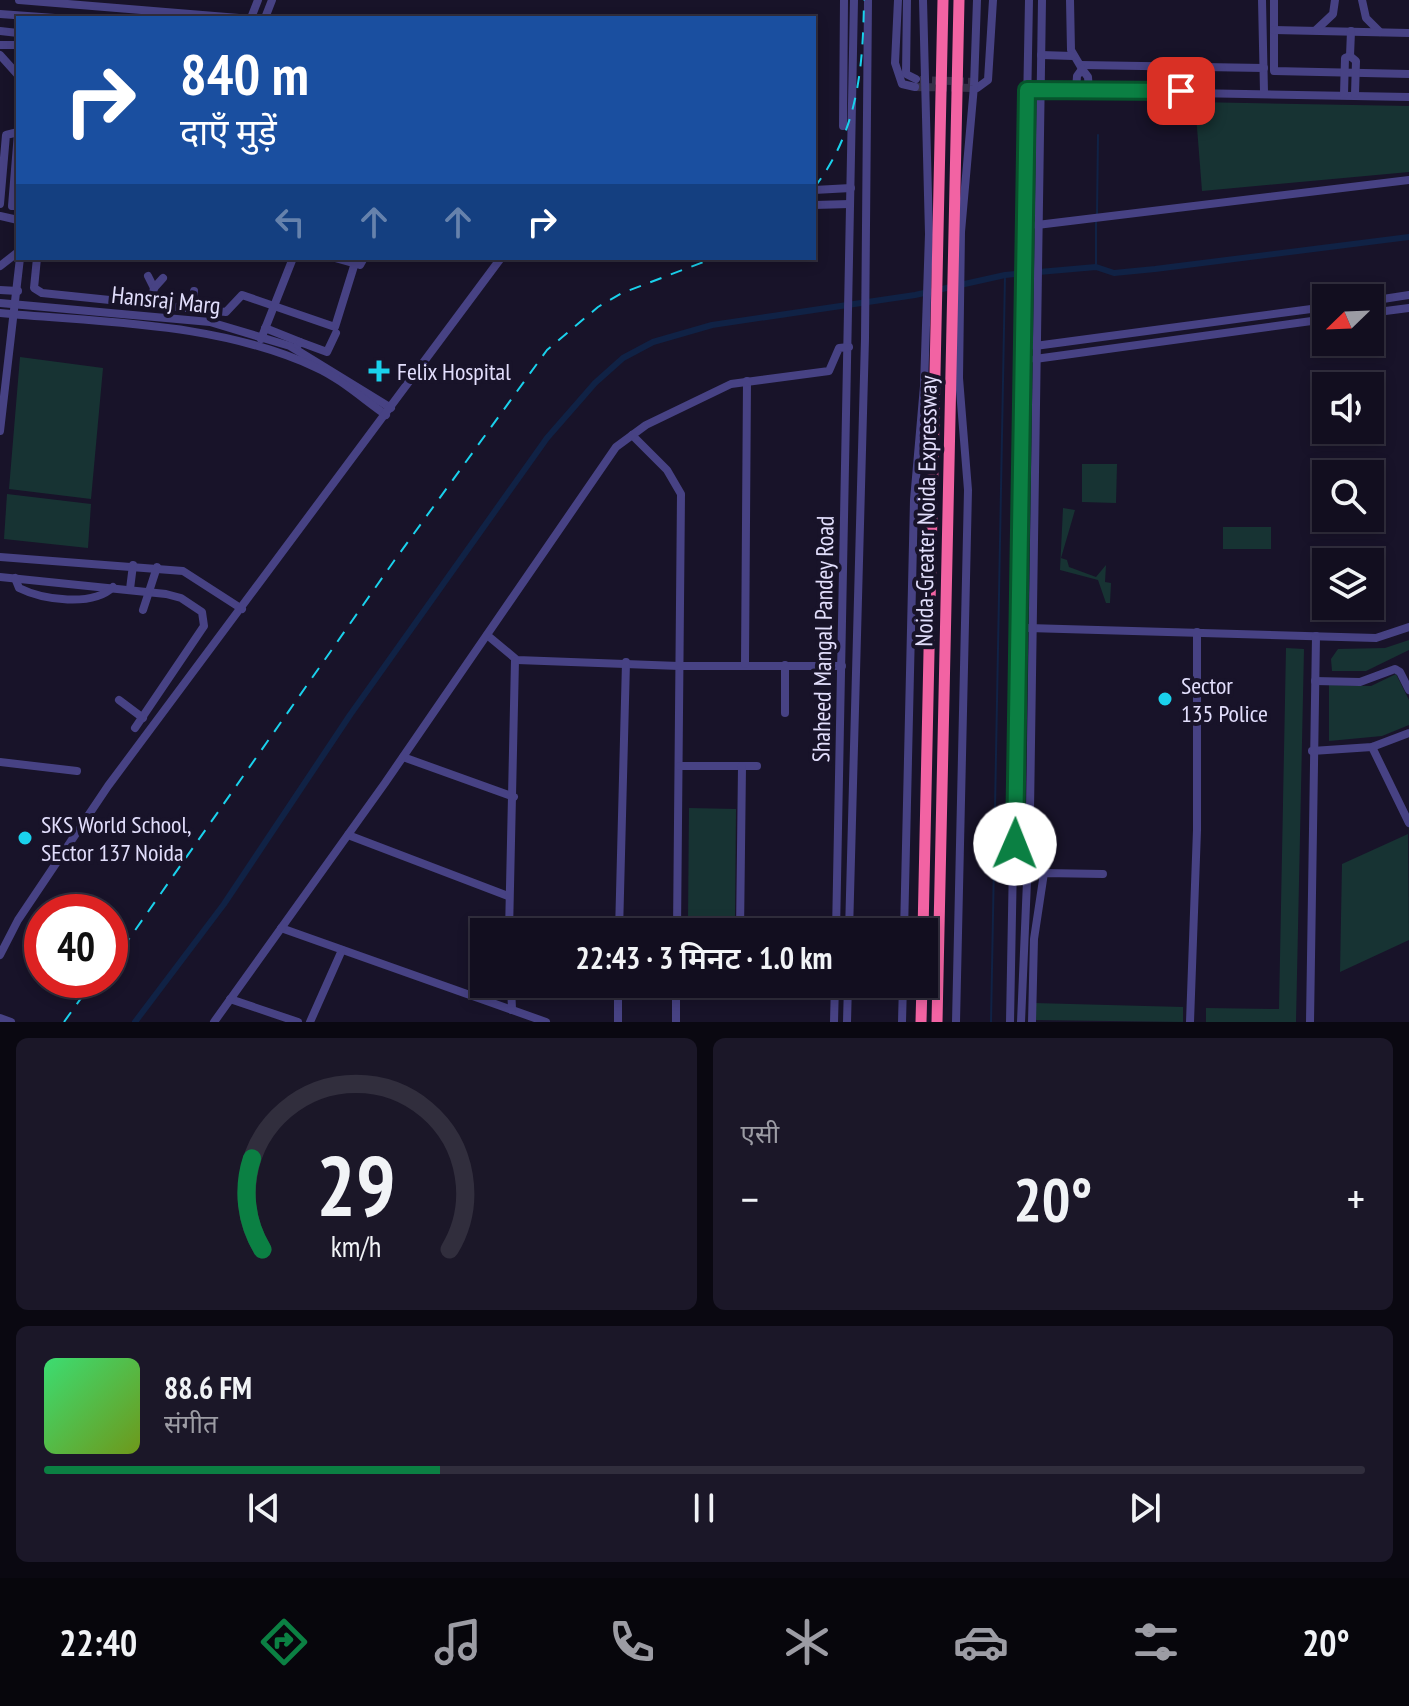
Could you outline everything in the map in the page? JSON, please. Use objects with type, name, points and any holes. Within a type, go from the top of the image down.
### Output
[{"type":"highway","name":"Noida-Greater Noida Expressway","points":[[923,918],[930,341],[943,0]]},
{"type":"highway","name":"Noida-Greater Noida Expressway","points":[[937,1022],[956,337],[959,0]]},
{"type":"highway","points":[[921,1022],[922,998]]},
{"type":"street","points":[[19,0],[216,16]]},
{"type":"street","points":[[843,126],[844,0]]},
{"type":"street","name":"Shaheed Mangal Pandey Road","points":[[836,918],[854,0]]},
{"type":"street","points":[[849,918],[865,339],[868,0]]},
{"type":"street","points":[[898,0],[895,63],[902,84],[915,83],[906,74],[904,63],[907,0]]},
{"type":"street","points":[[923,0],[933,234]]},
{"type":"street","points":[[957,232],[974,86],[979,0]]},
{"type":"street","points":[[979,0],[977,85],[988,80],[993,0]]},
{"type":"street","points":[[1010,1022],[1029,0]]},
{"type":"street","points":[[1021,1022],[1030,811],[1030,628],[1042,0]]},
{"type":"street","points":[[1070,0],[1073,56],[1088,77],[1089,90]]},
{"type":"street","points":[[1262,0],[1264,92]]},
{"type":"street","points":[[1274,0],[1274,71],[1409,74]]},
{"type":"street","points":[[1315,31],[1333,14],[1335,0]]},
{"type":"street","points":[[1362,0],[1366,18],[1381,32]]},
{"type":"street","points":[[0,14],[28,16]]},
{"type":"street","points":[[1274,30],[1409,33]]},
{"type":"street","points":[[1350,56],[1351,31]]},
{"type":"street","points":[[0,55],[16,73]]},
{"type":"street","points":[[1041,55],[1073,56]]},
{"type":"street","points":[[1344,94],[1345,58],[1350,56]]},
{"type":"street","points":[[1350,56],[1356,61],[1355,94]]},
{"type":"street","points":[[1081,67],[1264,68]]},
{"type":"street","points":[[1076,90],[1081,67]]},
{"type":"street","points":[[1027,90],[1409,97]]},
{"type":"street","points":[[0,204],[6,135],[16,132]]},
{"type":"street","points":[[16,157],[12,206],[16,206]]},
{"type":"street","points":[[1037,226],[1409,180]]},
{"type":"street","points":[[816,190],[851,188]]},
{"type":"street","points":[[816,205],[850,204]]},
{"type":"street","points":[[0,266],[16,254]]},
{"type":"street","points":[[0,431],[12,304],[18,291],[20,260]]},
{"type":"street","points":[[37,260],[34,288],[42,293],[227,312],[237,296],[242,295],[335,327],[354,266]]},
{"type":"street","points":[[262,337],[292,260]]},
{"type":"street","points":[[340,260],[354,266],[360,265],[363,260]]},
{"type":"street","points":[[0,955],[18,920],[156,722],[500,260]]},
{"type":"street","points":[[148,276],[154,288]]},
{"type":"street","points":[[151,303],[154,288],[163,278]]},
{"type":"street","points":[[0,290],[18,291]]},
{"type":"street","points":[[191,308],[194,291]]},
{"type":"street","points":[[57,309],[58,294]]},
{"type":"street","points":[[1384,299],[1409,295]]},
{"type":"street","name":"Hansraj Marg","points":[[0,303],[210,322],[298,346],[389,411]]},
{"type":"street","points":[[1384,311],[1409,308]]},
{"type":"street","points":[[1035,346],[1312,309]]},
{"type":"street","name":"Hansraj Marg","points":[[0,313],[262,337],[389,411]]},
{"type":"street","points":[[1035,359],[1312,321]]},
{"type":"street","points":[[298,346],[328,352],[336,333]]},
{"type":"street","points":[[956,337],[968,490],[956,1022]]},
{"type":"street","points":[[904,918],[914,500],[930,341]]},
{"type":"street","points":[[214,1022],[403,757],[616,447],[692,400],[747,381],[829,371],[839,348],[849,344]]},
{"type":"street","points":[[745,664],[747,381]]},
{"type":"street","points":[[632,435],[667,470],[681,494],[677,918]]},
{"type":"street","points":[[847,436],[862,438]]},
{"type":"street","points":[[0,557],[157,567],[188,573],[242,609]]},
{"type":"street","points":[[130,589],[133,565]]},
{"type":"street","points":[[143,610],[157,567]]},
{"type":"street","points":[[0,577],[113,587],[181,598],[205,619],[192,645],[149,703],[135,728]]},
{"type":"street","points":[[15,578],[19,588],[40,596],[98,598],[113,587]]},
{"type":"street","points":[[1019,628],[1376,638],[1409,627]]},
{"type":"street","points":[[1190,1022],[1197,830],[1197,632]]},
{"type":"street","points":[[487,635],[515,660],[679,666],[842,666]]},
{"type":"street","points":[[1310,1022],[1316,636]]},
{"type":"street","points":[[509,918],[515,660]]},
{"type":"street","points":[[619,918],[626,662]]},
{"type":"street","points":[[785,665],[785,713]]},
{"type":"street","points":[[1315,681],[1360,682],[1395,669],[1400,672],[1409,690]]},
{"type":"street","points":[[119,700],[156,722]]},
{"type":"street","points":[[1312,751],[1372,747],[1409,733]]},
{"type":"street","points":[[1372,747],[1409,823]]},
{"type":"street","points":[[403,757],[514,797]]},
{"type":"street","points":[[0,762],[77,771]]},
{"type":"street","points":[[680,766],[757,766]]},
{"type":"street","points":[[740,918],[742,766]]},
{"type":"street","points":[[348,835],[508,896]]},
{"type":"street","points":[[1032,1022],[1034,939],[1044,873],[1103,874]]},
{"type":"street","points":[[281,928],[546,1022]]},
{"type":"street","points":[[310,1022],[342,950]]},
{"type":"street","points":[[512,998],[512,1010]]},
{"type":"street","points":[[618,998],[618,1022]]},
{"type":"street","points":[[676,998],[676,1022]]},
{"type":"street","points":[[834,1022],[835,998]]},
{"type":"street","points":[[847,1022],[848,998]]},
{"type":"street","points":[[902,1022],[903,998]]},
{"type":"street","points":[[230,999],[298,1022]]},
{"type":"street","points":[[0,1018],[11,1022]]},
{"type":"green space","points":[[1195,102],[1409,106],[1409,172],[1202,191]]},
{"type":"green space","points":[[20,357],[103,368],[91,499],[9,489]]},
{"type":"green space","points":[[1082,464],[1117,464],[1116,503],[1082,502]]},
{"type":"green space","points":[[7,494],[91,504],[88,548],[4,539]]},
{"type":"green space","points":[[1063,508],[1075,510],[1061,558],[1067,560],[1069,567],[1096,577],[1106,565],[1105,582],[1111,583],[1110,603],[1106,603],[1098,580],[1060,570]]},
{"type":"green space","points":[[1223,527],[1271,527],[1271,549],[1223,549]]},
{"type":"green space","points":[[1409,640],[1409,650],[1366,671],[1332,671],[1331,659],[1338,649],[1385,648]]},
{"type":"green space","points":[[1286,648],[1304,649],[1296,1022],[1206,1022],[1206,1008],[1279,1009]]},
{"type":"green space","points":[[1396,674],[1409,700],[1409,725],[1382,736],[1329,741],[1329,685],[1371,686]]},
{"type":"green space","points":[[689,808],[736,809],[735,918],[688,918]]},
{"type":"green space","points":[[1408,834],[1409,940],[1340,972],[1342,864]]},
{"type":"green space","points":[[1034,1003],[1183,1007],[1183,1022],[1033,1020]]},
{"type":"waterway","points":[[1097,214],[1098,135]]},
{"type":"waterway","points":[[1096,220],[1096,267]]},
{"type":"waterway","points":[[135,1022],[224,904],[350,715],[547,438],[595,383],[623,358],[653,342],[712,325],[915,295],[1005,275],[1096,267],[1114,273],[1409,237]]},
{"type":"waterway","points":[[991,1022],[1005,275]]},
{"type":"tunnel","points":[[920,80],[977,82]]},
{"type":"tunnel","points":[[915,87],[977,88]]},
{"type":"railway","points":[[816,185],[829,166],[849,122],[859,75],[864,0]]},
{"type":"railway","points":[[128,940],[394,561],[547,350],[598,307],[622,293],[709,260]]},
{"type":"railway","points":[[64,1022],[81,998]]},
{"type":"place","name":"Felix Hospital","points":[[379,371]]},
{"type":"place","name":"Sector 135 Police","points":[[1165,699]]},
{"type":"place","name":"SKS World School, SEctor 137 Noida","points":[[25,838]]},
{"type":"route","points":[[1015,844],[1027,90],[1181,91]]}]
